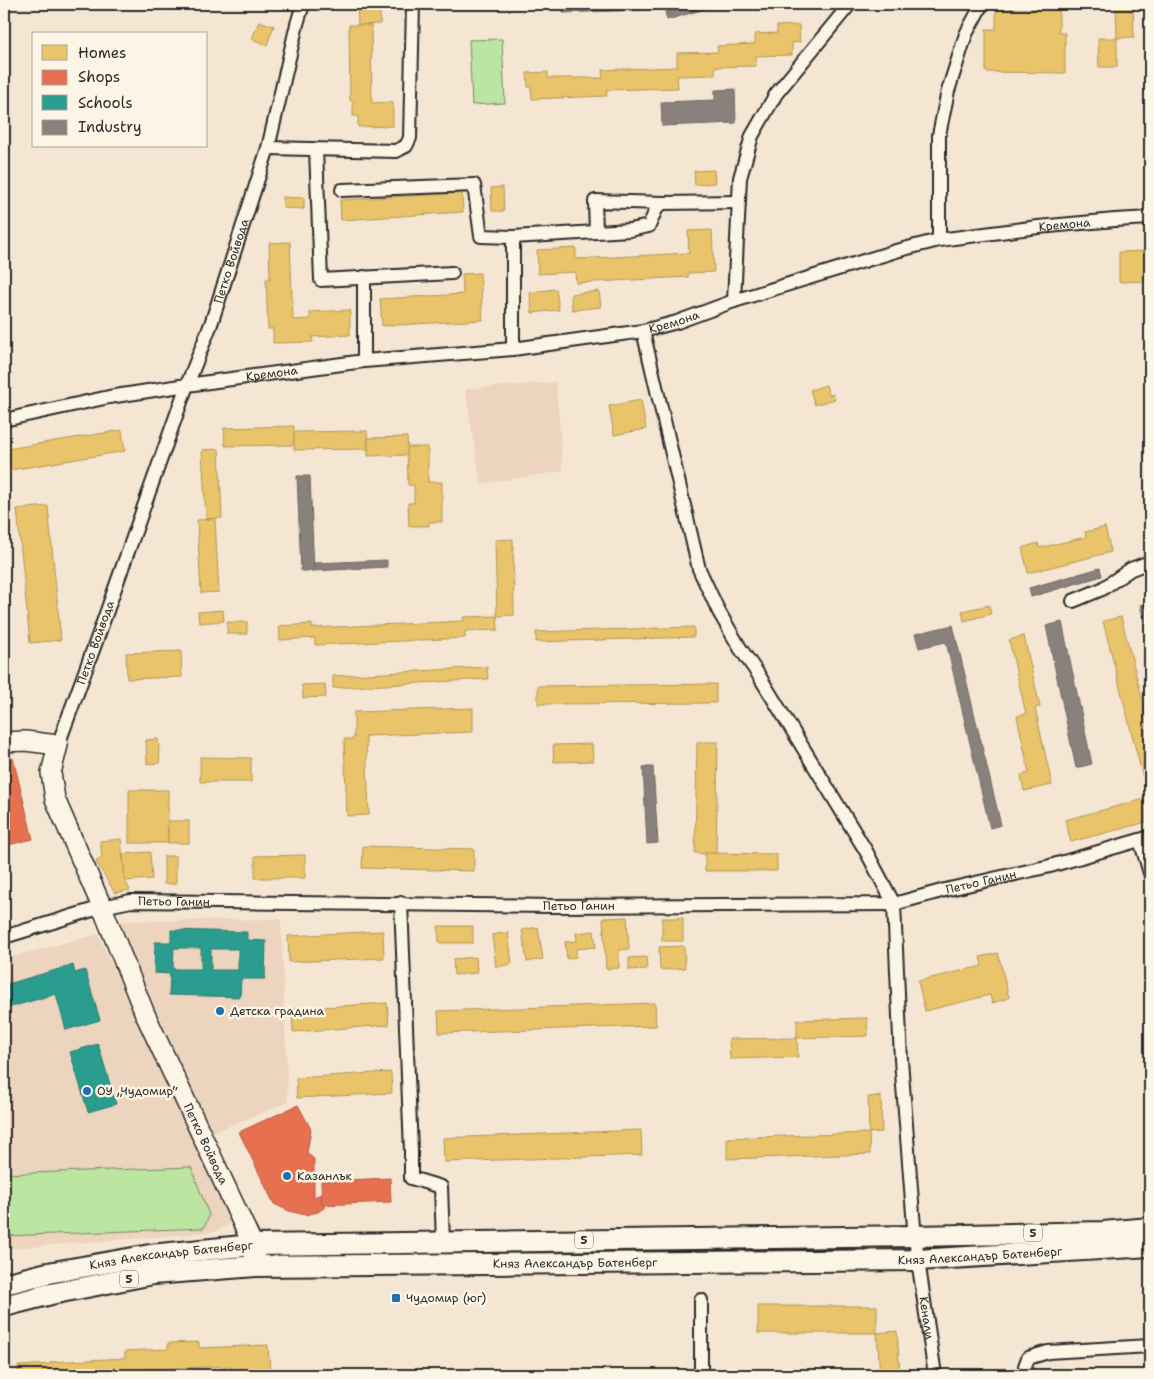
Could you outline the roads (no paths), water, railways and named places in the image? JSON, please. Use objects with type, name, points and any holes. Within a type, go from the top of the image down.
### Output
[{"type":"main road","name":"Княз Александър Батенберг","points":[[4,1284],[48,1273],[150,1255],[252,1245],[915,1236],[1103,1232],[1150,1228]]},
{"type":"main road","name":"Княз Александър Батенберг","points":[[4,1306],[51,1294],[153,1274],[256,1266],[918,1260],[1150,1246]]},
{"type":"street","name":"Петко Войвода","points":[[256,1266],[252,1245],[145,1014],[102,907],[55,799],[51,773],[58,745],[98,640],[210,324],[268,148],[303,4]]},
{"type":"street","points":[[268,148],[396,151],[406,146],[410,138],[413,4]]},
{"type":"street","points":[[734,301],[740,178],[752,136],[776,94],[850,4]]},
{"type":"street","points":[[938,240],[940,134],[948,91],[966,34],[982,4]]},
{"type":"street","points":[[316,149],[321,280],[452,273]]},
{"type":"street","points":[[342,190],[474,185],[481,236],[513,237],[630,230],[649,226],[657,208],[663,202]]},
{"type":"street","points":[[596,232],[595,201],[739,202]]},
{"type":"street","name":"Кремона","points":[[4,420],[109,396],[187,385],[364,361],[513,349],[643,331],[896,251],[938,240],[1038,227],[1150,218]]},
{"type":"street","points":[[513,237],[513,349]]},
{"type":"street","points":[[364,277],[364,361]]},
{"type":"street","points":[[643,331],[699,569],[724,619],[866,851],[894,904]]},
{"type":"street","points":[[1073,601],[1102,589],[1131,569],[1150,562]]},
{"type":"street","points":[[4,742],[25,741],[58,745]]},
{"type":"street","points":[[1145,838],[1150,873]]},
{"type":"street","name":"Петьо Ганин","points":[[4,937],[102,907],[131,901],[555,906],[894,904],[945,890],[1050,866],[1145,838]]},
{"type":"street","points":[[401,903],[411,1178],[442,1187],[443,1242]]},
{"type":"street","name":"Кенали","points":[[894,904],[901,1060],[915,1236],[935,1375]]},
{"type":"street","points":[[701,1300],[701,1375]]},
{"type":"street","points":[[1026,1375],[1025,1366],[1028,1358],[1048,1352],[1150,1346]]},
{"type":"place","name":"Детска градина","points":[[220,1011]]},
{"type":"place","name":"ОУ „Чудомир“","points":[[87,1091]]},
{"type":"place","name":"Казанлък","points":[[287,1176]]},
{"type":"place","name":"Чудомир (юг)","points":[[396,1298]]}]
